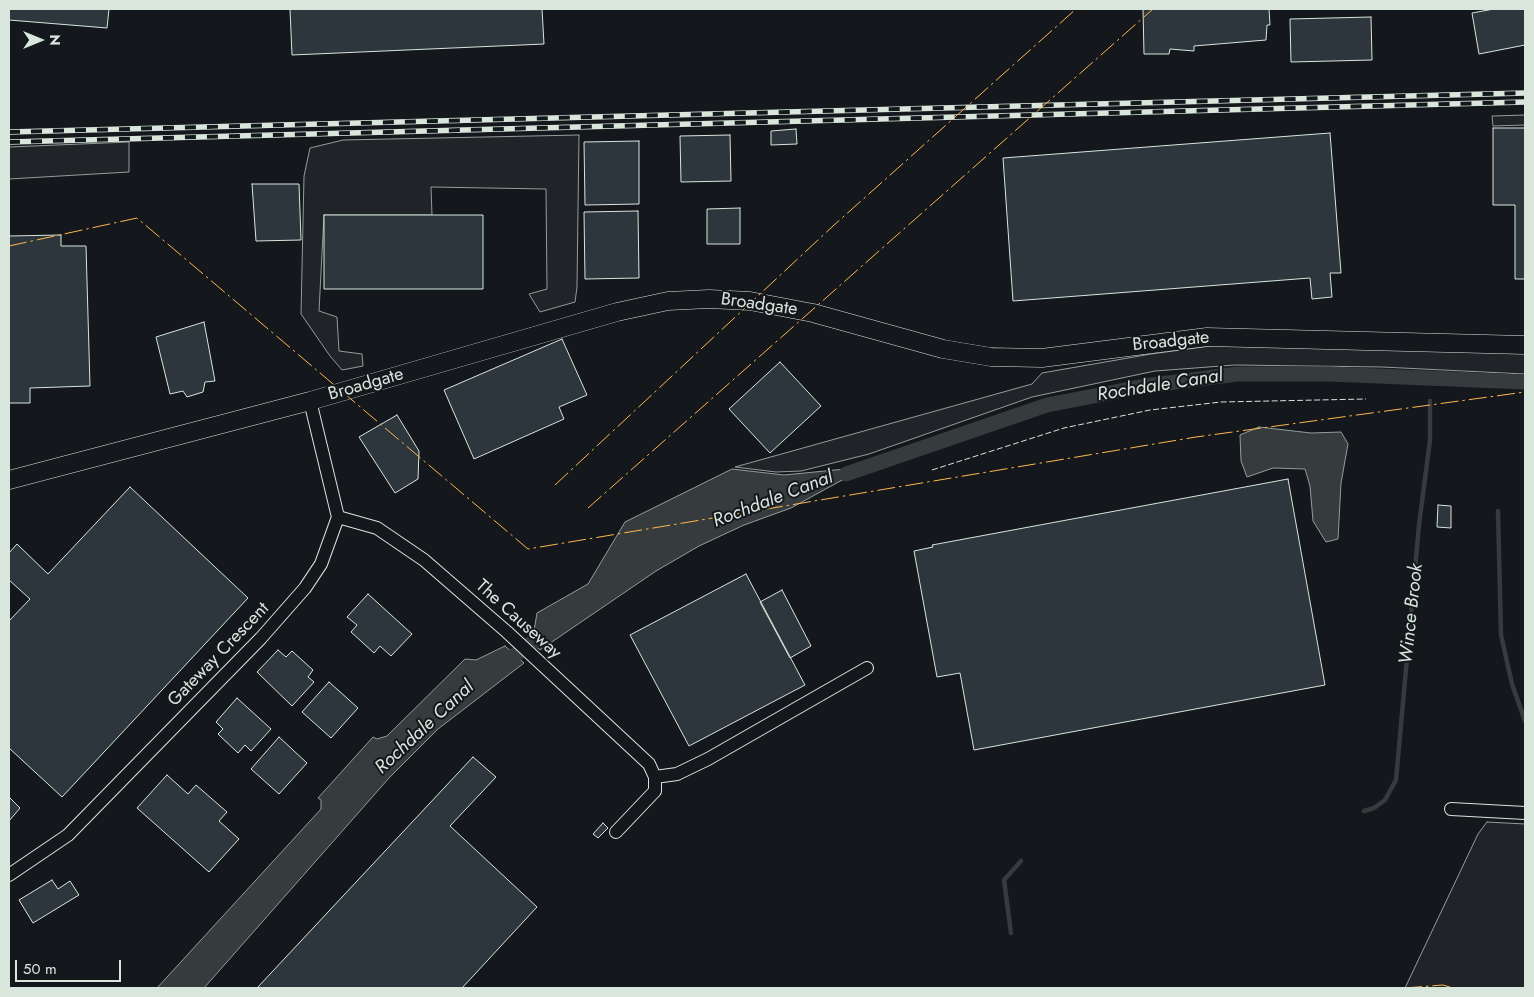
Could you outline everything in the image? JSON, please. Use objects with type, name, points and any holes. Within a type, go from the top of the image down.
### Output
[{"type":"street","name":"Broadgate","points":[[9,480],[310,401],[617,312],[668,301],[709,299],[750,302],[813,313],[943,349],[991,357],[1042,358],[1207,337],[1525,345]]},
{"type":"street","points":[[310,401],[338,517]]},
{"type":"street","name":"The Causeway","points":[[338,517],[377,528],[424,560],[507,632],[649,764],[656,777]]},
{"type":"street","name":"Gateway Crescent","points":[[9,875],[68,835],[262,638],[305,588],[320,564],[338,517]]},
{"type":"street","points":[[616,832],[654,791],[656,777],[677,774],[708,759],[867,668]]},
{"type":"street","points":[[1451,809],[1525,813]]},
{"type":"shaded area","points":[[1525,115],[1525,125],[1493,126],[1492,116]]},
{"type":"shaded area","points":[[579,135],[577,287],[575,302],[540,312],[529,294],[547,289],[546,189],[431,187],[432,215],[324,215],[319,311],[337,317],[339,351],[362,354],[363,366],[342,370],[301,314],[304,176],[310,148],[343,140]]},
{"type":"shaded area","points":[[129,142],[129,172],[9,179],[9,147]]},
{"type":"shaded area","points":[[1233,343],[1525,353],[1525,374],[1382,367],[1235,365],[1155,371],[1032,397],[869,454],[801,471],[776,472],[735,467],[1032,384],[1042,373],[1151,354]]},
{"type":"shaded area","points":[[1487,822],[1525,824],[1525,988],[1405,988],[1478,834]]},
{"type":"water","points":[[1259,427],[1311,433],[1341,432],[1348,444],[1341,483],[1338,539],[1326,542],[1313,521],[1310,486],[1305,469],[1273,468],[1247,477],[1241,461],[1240,435]]},
{"type":"water","points":[[866,467],[791,508],[744,525],[699,546],[656,571],[540,650],[532,643],[537,613],[588,584],[625,522],[732,469],[784,475]]},
{"type":"water","points":[[505,646],[524,663],[438,729],[389,778],[204,988],[157,988],[321,809],[321,800],[318,798],[373,737],[377,739],[387,736],[465,659],[476,660]]},
{"type":"building","points":[[9,9],[109,9],[107,28],[9,20]]},
{"type":"building","points":[[290,9],[542,9],[544,44],[292,55]]},
{"type":"building","points":[[1143,9],[1269,9],[1270,25],[1267,25],[1266,40],[1194,46],[1194,51],[1170,49],[1169,54],[1144,54]]},
{"type":"building","points":[[1494,9],[1525,9],[1525,45],[1479,54],[1472,13]]},
{"type":"building","points":[[1371,17],[1372,60],[1291,62],[1290,19]]},
{"type":"building","points":[[1493,128],[1525,128],[1525,279],[1515,279],[1515,205],[1493,205]]},
{"type":"building","points":[[796,129],[797,144],[771,145],[771,131]]},
{"type":"building","points":[[1330,133],[1341,273],[1330,273],[1332,297],[1312,299],[1310,278],[1013,301],[1003,158]]},
{"type":"building","points":[[730,135],[731,181],[681,182],[680,136]]},
{"type":"building","points":[[639,141],[639,204],[585,205],[584,142]]},
{"type":"building","points":[[252,184],[299,184],[301,240],[256,241]]},
{"type":"building","points":[[740,208],[740,244],[707,244],[707,209]]},
{"type":"building","points":[[638,211],[639,278],[585,279],[584,212]]},
{"type":"building","points":[[324,215],[483,215],[483,289],[324,289]]},
{"type":"building","points":[[61,235],[61,246],[86,246],[90,386],[30,388],[30,403],[9,403],[9,236]]},
{"type":"building","points":[[204,322],[215,381],[205,382],[203,392],[187,397],[183,391],[170,394],[156,337]]},
{"type":"building","points":[[562,339],[587,395],[559,407],[564,419],[474,459],[444,390]]},
{"type":"building","points":[[780,362],[821,406],[770,453],[729,409]]},
{"type":"building","points":[[397,415],[419,451],[418,479],[395,493],[359,437]]},
{"type":"building","points":[[1288,479],[1325,685],[974,750],[960,673],[937,677],[914,551],[933,547],[932,545]]},
{"type":"building","points":[[130,487],[248,598],[62,797],[9,748],[9,621],[30,599],[9,580],[9,553],[17,544],[48,574]]},
{"type":"building","points":[[1438,505],[1451,506],[1451,528],[1437,527]]},
{"type":"building","points":[[746,574],[805,685],[689,746],[630,635]]},
{"type":"building","points":[[782,590],[811,646],[790,658],[760,602]]},
{"type":"building","points":[[368,594],[412,634],[391,656],[380,646],[374,653],[351,632],[357,625],[347,617]]},
{"type":"building","points":[[278,650],[286,657],[292,651],[313,670],[308,677],[314,682],[292,706],[257,672]]},
{"type":"building","points":[[329,682],[358,708],[331,738],[302,712]]},
{"type":"building","points":[[237,698],[271,729],[251,751],[245,745],[238,753],[218,734],[223,729],[216,722]]},
{"type":"building","points":[[279,737],[307,763],[279,794],[251,769]]},
{"type":"building","points":[[473,757],[496,777],[450,826],[537,907],[462,988],[257,988]]},
{"type":"building","points":[[167,775],[188,794],[196,785],[227,812],[219,821],[239,839],[209,872],[137,808]]},
{"type":"building","points":[[9,797],[20,808],[9,821]]},
{"type":"building","points":[[603,823],[608,828],[598,838],[593,834]]},
{"type":"building","points":[[52,880],[58,889],[70,881],[79,895],[33,923],[19,900]]},
{"type":"waterway","name":"Rochdale Canal","points":[[846,474],[1047,405],[1145,386],[1237,374],[1329,374],[1525,382]]},
{"type":"waterway","name":"Wince Brook","points":[[1364,811],[1374,808],[1385,800],[1396,780],[1419,525],[1430,440],[1430,401]]},
{"type":"waterway","points":[[1498,511],[1501,635],[1512,684],[1525,721]]},
{"type":"waterway","name":"Rochdale Canal","points":[[500,666],[548,631]]},
{"type":"waterway","name":"Wince Brook","points":[[1011,933],[1004,880],[1021,861]]},
{"type":"railway","points":[[9,132],[1525,93]]},
{"type":"railway","points":[[9,142],[1525,102]]},
{"type":"fence","points":[[932,470],[1064,428],[1150,410],[1221,402],[1366,399]]},
{"type":"power","points":[[555,485],[833,226],[1076,9]]},
{"type":"power","points":[[588,508],[1153,9]]},
{"type":"power","points":[[9,246],[137,218],[528,549],[1196,437],[1525,392]]},
{"type":"power","points":[[1404,988],[1443,985],[1453,988]]}]
